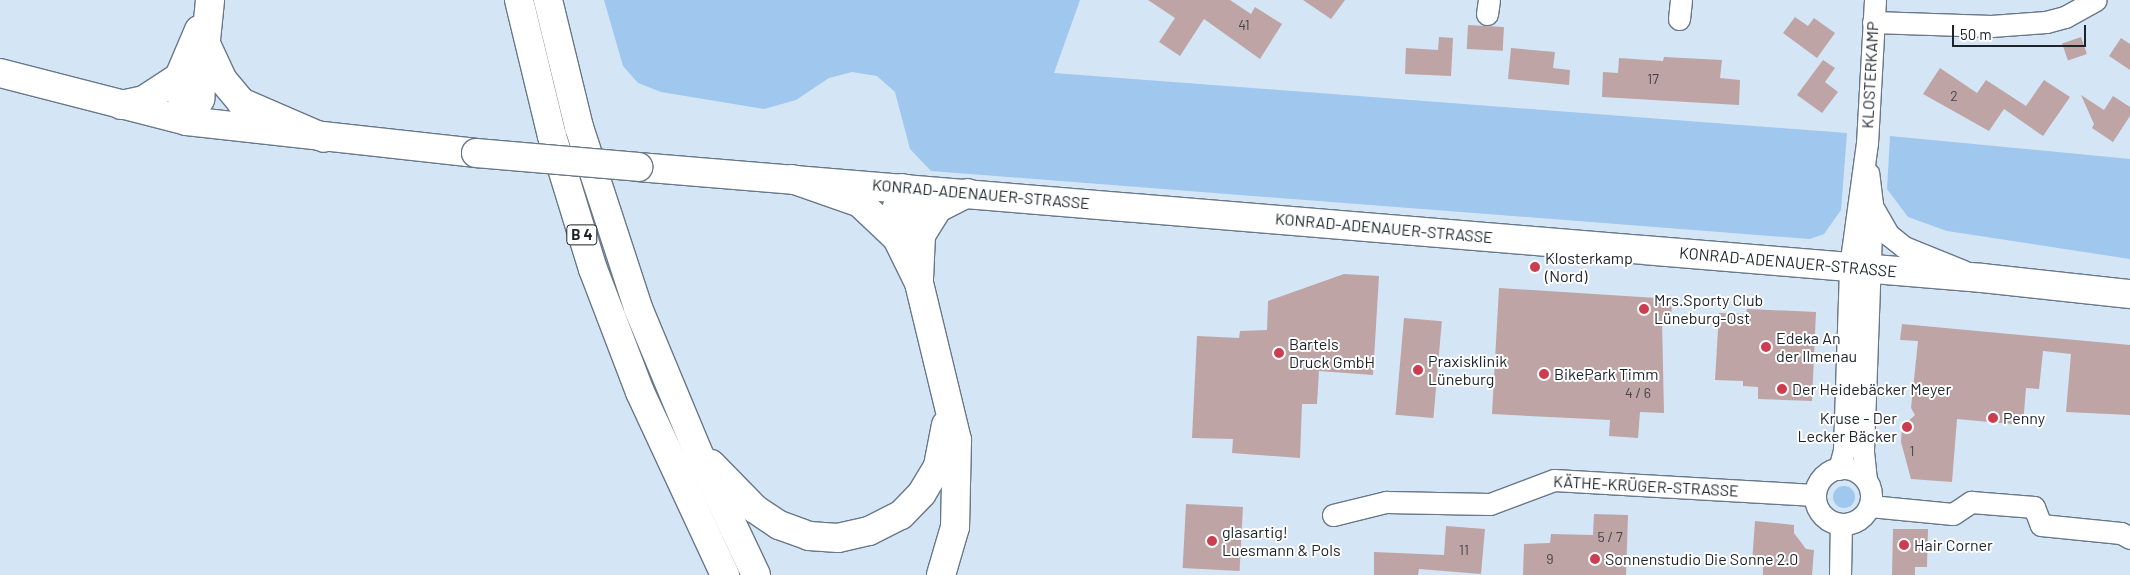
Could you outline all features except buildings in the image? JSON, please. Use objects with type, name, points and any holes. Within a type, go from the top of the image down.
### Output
[{"type":"main road","name":"B 4","points":[[519,0],[552,136],[593,269],[640,392],[725,575]]},
{"type":"main road","name":"B 4","points":[[548,0],[604,211],[638,308],[697,450],[756,575]]},
{"type":"main road","points":[[186,120],[200,99],[210,2]]},
{"type":"main road","points":[[186,120],[179,77],[210,2]]},
{"type":"main road","points":[[206,44],[222,79],[241,102],[324,138]]},
{"type":"main road","name":"KONRAD-ADENAUER-STRASSE","points":[[0,73],[186,120],[324,138],[638,167],[1982,278],[2130,294]]},
{"type":"main road","points":[[121,105],[144,100],[179,77]]},
{"type":"main road","points":[[792,179],[860,203],[909,236]]},
{"type":"main road","points":[[904,188],[896,211],[909,236],[947,396],[960,468],[955,527],[941,575]]},
{"type":"main road","points":[[909,236],[938,208],[967,193]]},
{"type":"main road","points":[[697,450],[755,509],[779,525],[809,536],[838,538],[869,531],[901,515],[922,493],[938,466],[946,439],[947,396]]},
{"type":"street","name":"KLOSTERKAMP","points":[[1860,268],[1874,0]]},
{"type":"street","points":[[1874,22],[2030,23],[2065,18],[2096,0]]},
{"type":"street","name":"KLOSTERKAMP","points":[[1860,268],[1872,204],[1865,151]]},
{"type":"street","name":"KLOSTERKAMP","points":[[1872,204],[1889,235],[1904,247],[1982,278]]},
{"type":"street","points":[[1839,469],[1844,450],[1860,268]]},
{"type":"street","points":[[1860,268],[1863,450],[1870,506],[1859,520],[1841,525],[1819,512],[1815,495],[1822,478],[1839,469],[1854,470],[1866,480]]},
{"type":"street","name":"KÄTHE-KRÜGER-STRASSE","points":[[1333,515],[1386,502],[1490,504],[1554,480],[1815,495]]},
{"type":"street","points":[[1870,506],[1953,514],[1972,502],[2034,507],[2041,525],[2121,532],[2130,538]]},
{"type":"street","points":[[1840,575],[1841,525]]},
{"type":"shaded area","points":[[604,0],[1080,0],[1054,73],[1847,133],[1841,210],[1824,234],[1810,239],[931,171],[910,149],[895,92],[877,76],[852,72],[829,78],[796,100],[764,109],[661,92],[638,83],[623,66]]},
{"type":"shaded area","points":[[1890,136],[2130,159],[2130,259],[1947,231],[1908,217],[1887,189]]},
{"type":"shaded area","points":[[1844,486],[1852,489],[1855,497],[1852,505],[1844,508],[1836,505],[1833,497],[1836,489]]},
{"type":"place","name":"Klosterkamp (Nord)","points":[[1535,267]]},
{"type":"place","name":"Mrs.Sporty Club Lüneburg-Ost","points":[[1644,309]]},
{"type":"place","name":"Edeka An der Ilmenau","points":[[1766,347]]},
{"type":"place","name":"Bartels Druck GmbH","points":[[1279,353]]},
{"type":"place","name":"Praxisklinik Lüneburg","points":[[1418,370]]},
{"type":"place","name":"BikePark Timm","points":[[1544,374]]},
{"type":"place","name":"Der Heidebäcker Meyer","points":[[1782,389]]},
{"type":"place","name":"Penny","points":[[1993,418]]},
{"type":"place","name":"Kruse - Der Lecker Bäcker","points":[[1907,427]]},
{"type":"place","name":"glasartig! Luesmann & Pols","points":[[1212,541]]},
{"type":"place","name":"Hair Corner","points":[[1904,545]]},
{"type":"place","name":"Sonnenstudio Die Sonne 2.0","points":[[1595,559]]}]
